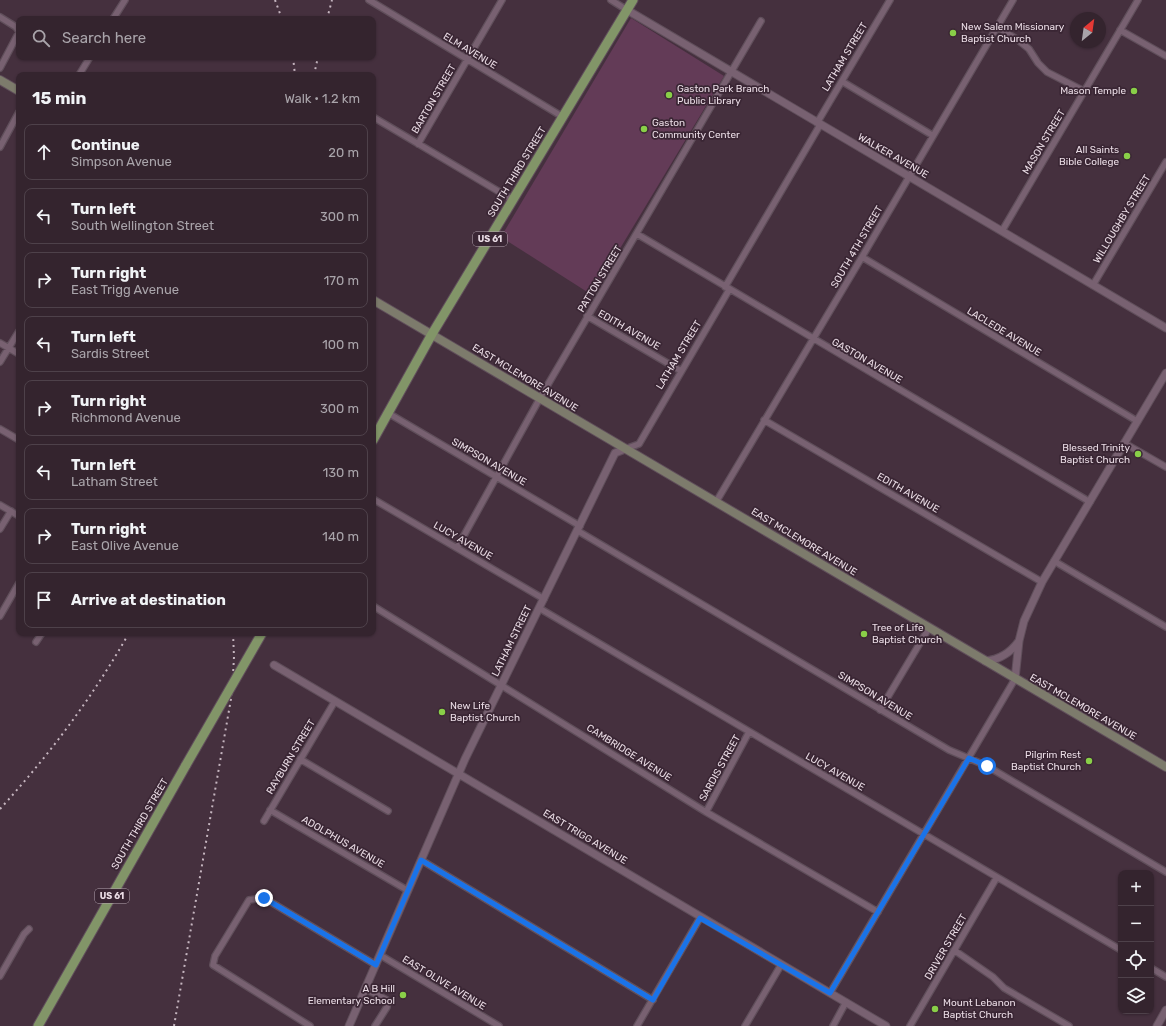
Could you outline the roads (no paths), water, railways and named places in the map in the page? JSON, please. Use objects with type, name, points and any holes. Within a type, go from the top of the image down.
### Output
[{"type":"main road","name":"SOUTH THIRD STREET","points":[[376,435],[432,334],[633,0]]},
{"type":"main road","points":[[0,80],[16,89]]},
{"type":"main road","points":[[376,302],[432,334]]},
{"type":"main road","name":"EAST MCLEMORE AVENUE","points":[[432,334],[1166,767]]},
{"type":"main road","name":"SOUTH THIRD STREET","points":[[38,1026],[260,636]]},
{"type":"street","points":[[115,16],[124,0]]},
{"type":"street","name":"ELM AVENUE","points":[[369,0],[563,117]]},
{"type":"street","name":"BARTON STREET","points":[[418,144],[502,0]]},
{"type":"street","name":"WALKER AVENUE","points":[[611,0],[1166,328]]},
{"type":"street","name":"LATHAM STREET","points":[[350,1026],[458,774],[615,453],[639,444],[890,0]]},
{"type":"street","name":"SOUTH 4TH STREET","points":[[716,502],[862,258],[908,176],[1013,0]]},
{"type":"street","name":"MASON STREET","points":[[1002,231],[1138,0]]},
{"type":"street","points":[[0,18],[16,27]]},
{"type":"street","name":"PATTON STREET","points":[[457,548],[540,398],[761,20]]},
{"type":"street","points":[[996,27],[1018,40],[1029,49],[1038,63],[1047,72],[1084,91]]},
{"type":"street","points":[[1120,30],[1166,56]]},
{"type":"street","points":[[0,68],[16,38]]},
{"type":"street","points":[[81,72],[88,60]]},
{"type":"street","points":[[843,82],[932,135]]},
{"type":"street","points":[[0,146],[16,117]]},
{"type":"street","points":[[376,119],[513,200]]},
{"type":"street","name":"WILLOUGHBY STREET","points":[[1093,285],[1166,162]]},
{"type":"street","name":"GASTON AVENUE","points":[[637,234],[727,289],[1090,502]]},
{"type":"street","name":"LACLEDE AVENUE","points":[[862,258],[1138,421]]},
{"type":"street","name":"EDITH AVENUE","points":[[588,316],[681,371]]},
{"type":"street","points":[[0,362],[16,336]]},
{"type":"street","points":[[0,343],[16,352]]},
{"type":"street","points":[[830,993],[1015,679],[1019,641],[1024,621],[1042,582],[1166,373]]},
{"type":"street","name":"SIMPSON AVENUE","points":[[388,413],[497,477],[880,710],[949,750],[987,766],[1166,872]]},
{"type":"street","name":"EDITH AVENUE","points":[[764,420],[1042,582]]},
{"type":"street","points":[[0,429],[16,438]]},
{"type":"street","points":[[1124,443],[1166,467]]},
{"type":"street","name":"LUCY AVENUE","points":[[376,501],[544,599]]},
{"type":"street","points":[[0,505],[16,514]]},
{"type":"street","points":[[0,529],[11,511]]},
{"type":"street","points":[[1054,561],[1166,627]]},
{"type":"street","points":[[0,616],[16,588]]},
{"type":"street","name":"CAMBRIDGE AVENUE","points":[[376,608],[706,812],[878,912]]},
{"type":"street","name":"LUCY AVENUE","points":[[539,608],[1118,948]]},
{"type":"street","points":[[880,710],[929,628]]},
{"type":"street","points":[[36,642],[40,636]]},
{"type":"street","points":[[985,661],[994,660],[1015,647],[1019,641]]},
{"type":"street","name":"EAST TRIGG AVENUE","points":[[274,665],[700,918],[886,1026]]},
{"type":"street","name":"RAYBURN STREET","points":[[264,821],[335,701]]},
{"type":"street","name":"SARDIS STREET","points":[[706,812],[749,732]]},
{"type":"street","points":[[300,759],[388,811]]},
{"type":"street","name":"ADOLPHUS AVENUE","points":[[270,810],[407,890]]},
{"type":"street","points":[[421,860],[653,1000]]},
{"type":"street","name":"DRIVER STREET","points":[[910,1026],[997,877]]},
{"type":"street","points":[[310,1026],[213,965],[214,956],[250,900],[264,898],[376,965]]},
{"type":"street","points":[[637,1026],[700,918]]},
{"type":"street","points":[[0,976],[24,934],[29,929]]},
{"type":"street","points":[[954,950],[993,977],[1004,988],[1069,1026]]},
{"type":"street","name":"EAST OLIVE AVENUE","points":[[380,955],[499,1026]]},
{"type":"street","points":[[745,1026],[780,965]]},
{"type":"street","points":[[1154,970],[1166,977]]},
{"type":"street","points":[[366,989],[387,1000],[387,1007],[375,1026]]},
{"type":"street","points":[[833,1026],[846,1002]]},
{"type":"street","points":[[1157,1026],[1166,1010]]},
{"type":"railway","points":[[275,0],[281,16]]},
{"type":"railway","points":[[328,16],[332,0]]},
{"type":"railway","points":[[293,60],[295,72]]},
{"type":"railway","points":[[315,72],[317,60]]},
{"type":"railway","points":[[0,809],[69,725],[85,703],[127,636]]},
{"type":"railway","points":[[174,1026],[232,693],[234,657],[233,636]]},
{"type":"place","name":"New Salem Missionary Baptist Church","points":[[953,33]]},
{"type":"place","name":"Mason Temple","points":[[1134,91]]},
{"type":"place","name":"Gaston Park Branch Public Library","points":[[669,95]]},
{"type":"place","name":"Gaston Community Center","points":[[644,129]]},
{"type":"place","name":"All Saints Bible College","points":[[1127,156]]},
{"type":"place","name":"Blessed Trinity Baptist Church","points":[[1138,454]]},
{"type":"place","name":"Tree of Life Baptist Church","points":[[864,634]]},
{"type":"place","name":"New Life Baptist Church","points":[[442,712]]},
{"type":"place","name":"Pilgrim Rest Baptist Church","points":[[1089,761]]},
{"type":"place","name":"A B Hill Elementary School","points":[[403,995]]},
{"type":"place","name":"Mount Lebanon Baptist Church","points":[[935,1009]]}]
